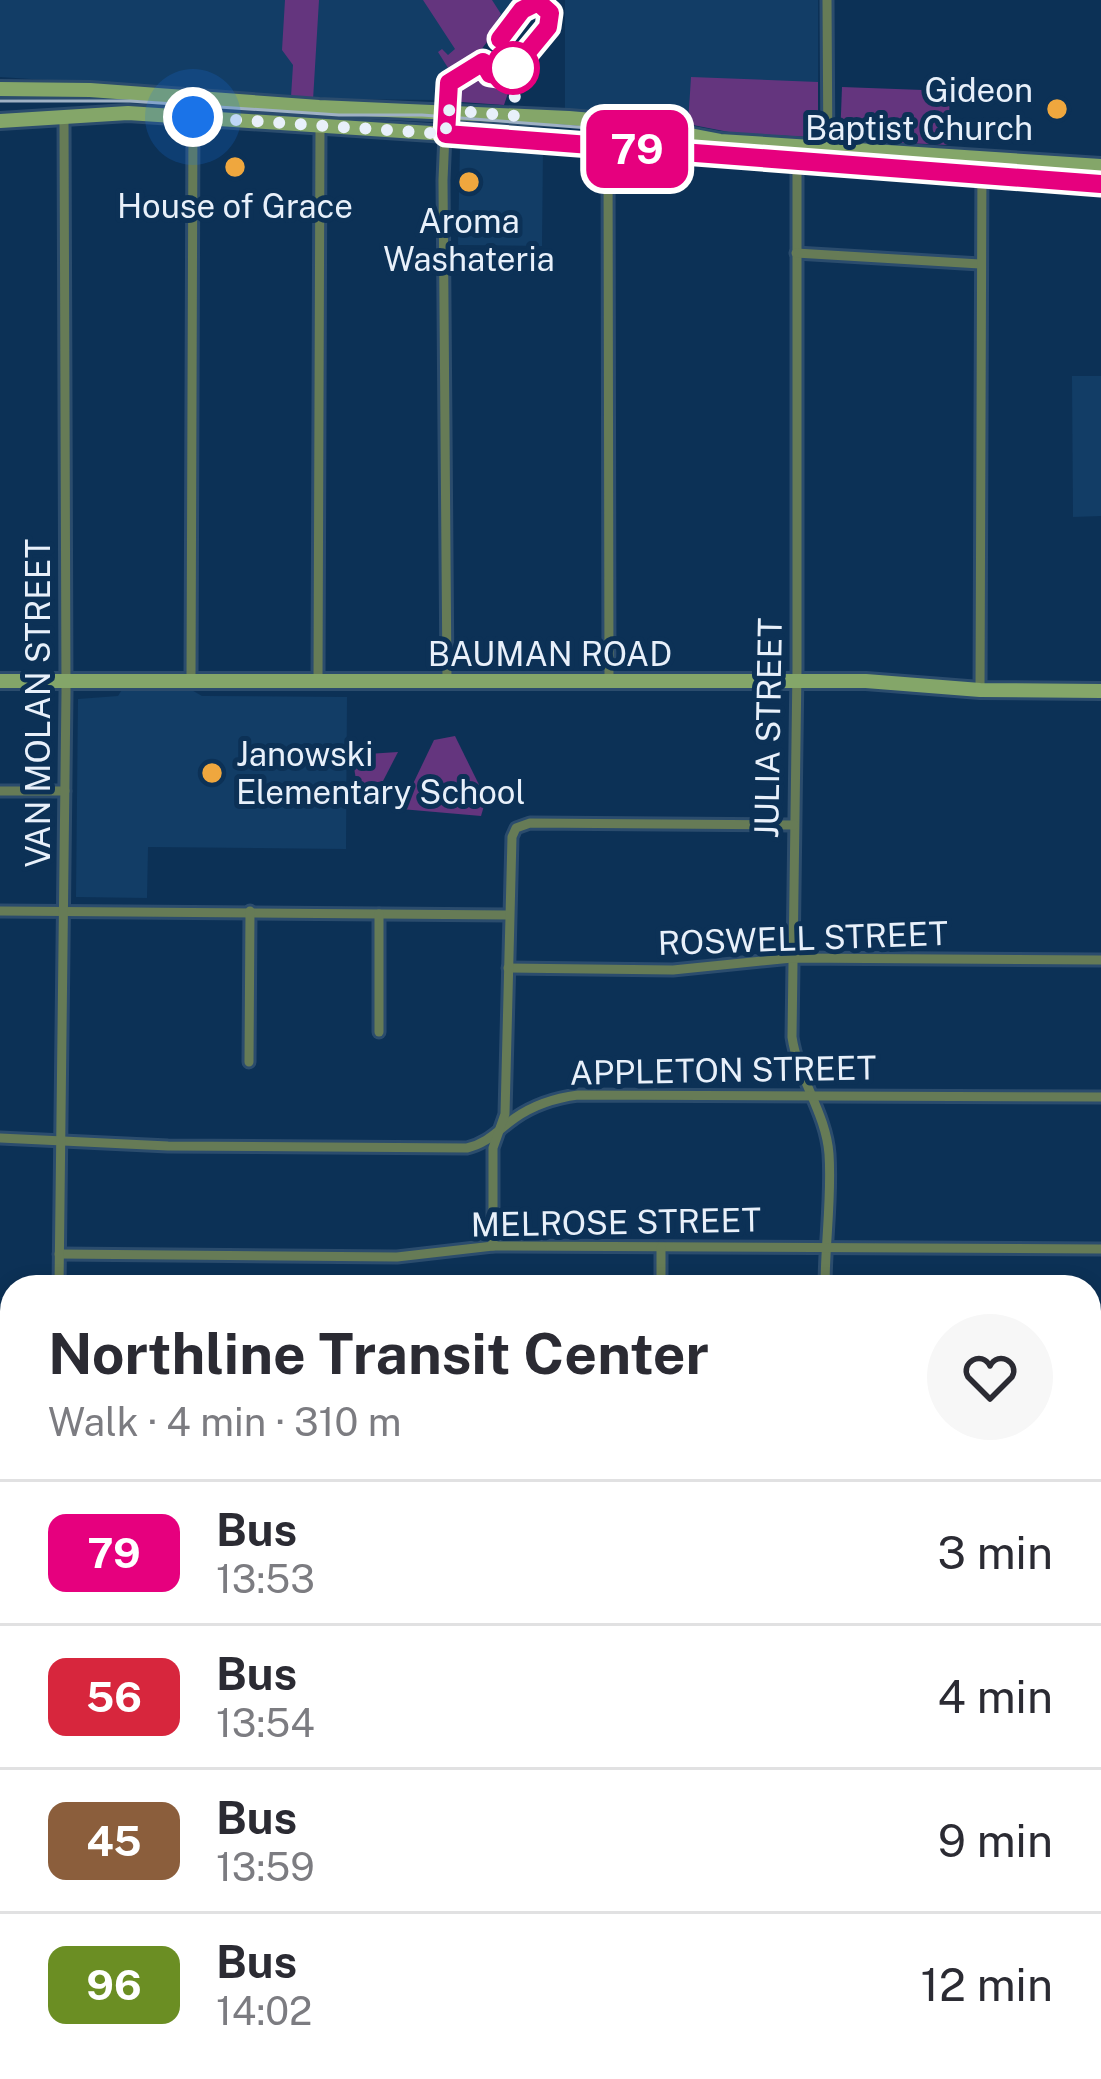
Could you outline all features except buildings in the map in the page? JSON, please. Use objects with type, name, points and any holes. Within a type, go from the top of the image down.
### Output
[{"type":"main road","points":[[0,89],[89,90],[626,123],[826,157],[982,167],[1101,166]]},
{"type":"main road","points":[[0,121],[98,113],[193,117],[796,162],[826,157]]},
{"type":"main road","points":[[664,153],[666,131]]},
{"type":"main road","points":[[982,167],[1101,184]]},
{"type":"main road","name":"BAUMAN ROAD","points":[[0,681],[797,680],[1101,691]]},
{"type":"street","points":[[826,157],[827,0]]},
{"type":"street","points":[[446,110],[446,682]]},
{"type":"street","points":[[191,681],[193,117]]},
{"type":"street","name":"VAN MOLAN STREET","points":[[59,1275],[67,682],[64,119]]},
{"type":"street","points":[[318,683],[320,126]]},
{"type":"street","points":[[608,146],[609,680]]},
{"type":"street","name":"JULIA STREET","points":[[796,162],[792,1037],[796,1068],[829,1155],[825,1275]]},
{"type":"street","points":[[980,690],[982,167]]},
{"type":"street","points":[[796,254],[980,264]]},
{"type":"street","points":[[0,791],[65,791]]},
{"type":"street","points":[[508,1117],[508,915],[516,827],[530,823],[794,825]]},
{"type":"street","points":[[0,910],[508,915]]},
{"type":"street","points":[[249,1062],[250,911]]},
{"type":"street","points":[[379,914],[379,1032]]},
{"type":"street","name":"ROSWELL STREET","points":[[508,968],[673,970],[792,958],[1101,960]]},
{"type":"street","points":[[779,1096],[796,1079],[796,1068]]},
{"type":"street","name":"APPLETON STREET","points":[[489,1146],[508,1117],[543,1102],[578,1095],[1101,1096]]},
{"type":"street","points":[[0,1138],[168,1146],[489,1146],[493,1246]]},
{"type":"street","name":"MELROSE STREET","points":[[59,1254],[397,1257],[493,1246],[1101,1249]]},
{"type":"street","points":[[661,1248],[661,1275]]},
{"type":"shaded area","points":[[0,0],[516,0],[479,51],[440,82],[436,100],[341,99],[0,77]]},
{"type":"shaded area","points":[[285,0],[319,0],[313,100],[291,97],[293,65],[282,50]]},
{"type":"shaded area","points":[[423,0],[492,0],[501,14],[498,28],[480,51],[450,71],[438,52],[442,49],[448,55],[455,49]]},
{"type":"shaded area","points":[[565,0],[818,0],[818,133],[810,137],[734,133],[648,117],[565,110]]},
{"type":"shaded area","points":[[533,55],[536,59],[504,105],[461,102],[456,97],[459,82],[475,72],[485,80],[505,84]]},
{"type":"shaded area","points":[[691,77],[818,82],[818,133],[810,137],[734,133],[688,124]]},
{"type":"shaded area","points":[[842,87],[950,91],[948,145],[840,140]]},
{"type":"shaded area","points":[[460,143],[543,148],[542,246],[458,245]]},
{"type":"shaded area","points":[[1072,376],[1101,376],[1101,516],[1073,517]]},
{"type":"shaded area","name":"Janowski Elementary School","points":[[125,685],[183,685],[202,696],[347,697],[346,849],[148,847],[147,898],[76,897],[78,699],[118,696]]},
{"type":"shaded area","points":[[455,736],[486,799],[481,816],[401,809],[434,740]]},
{"type":"shaded area","points":[[398,752],[383,781],[357,786],[352,755]]},
{"type":"tram line","points":[[0,101],[130,101],[339,115],[422,115],[642,132]]},
{"type":"bus line","name":"79","points":[[500,39],[528,4],[538,2],[550,13],[548,27],[510,73],[497,77],[483,62],[449,83],[446,134],[1101,184]]},
{"type":"place","name":"Gideon Baptist Church","points":[[1057,109]]},
{"type":"place","name":"House of Grace","points":[[235,167]]},
{"type":"place","name":"Aroma Washateria","points":[[469,182]]},
{"type":"place","name":"Janowski Elementary School","points":[[212,773]]},
{"type":"route","points":[[193,117],[446,134],[446,110],[516,116],[513,68]]}]
